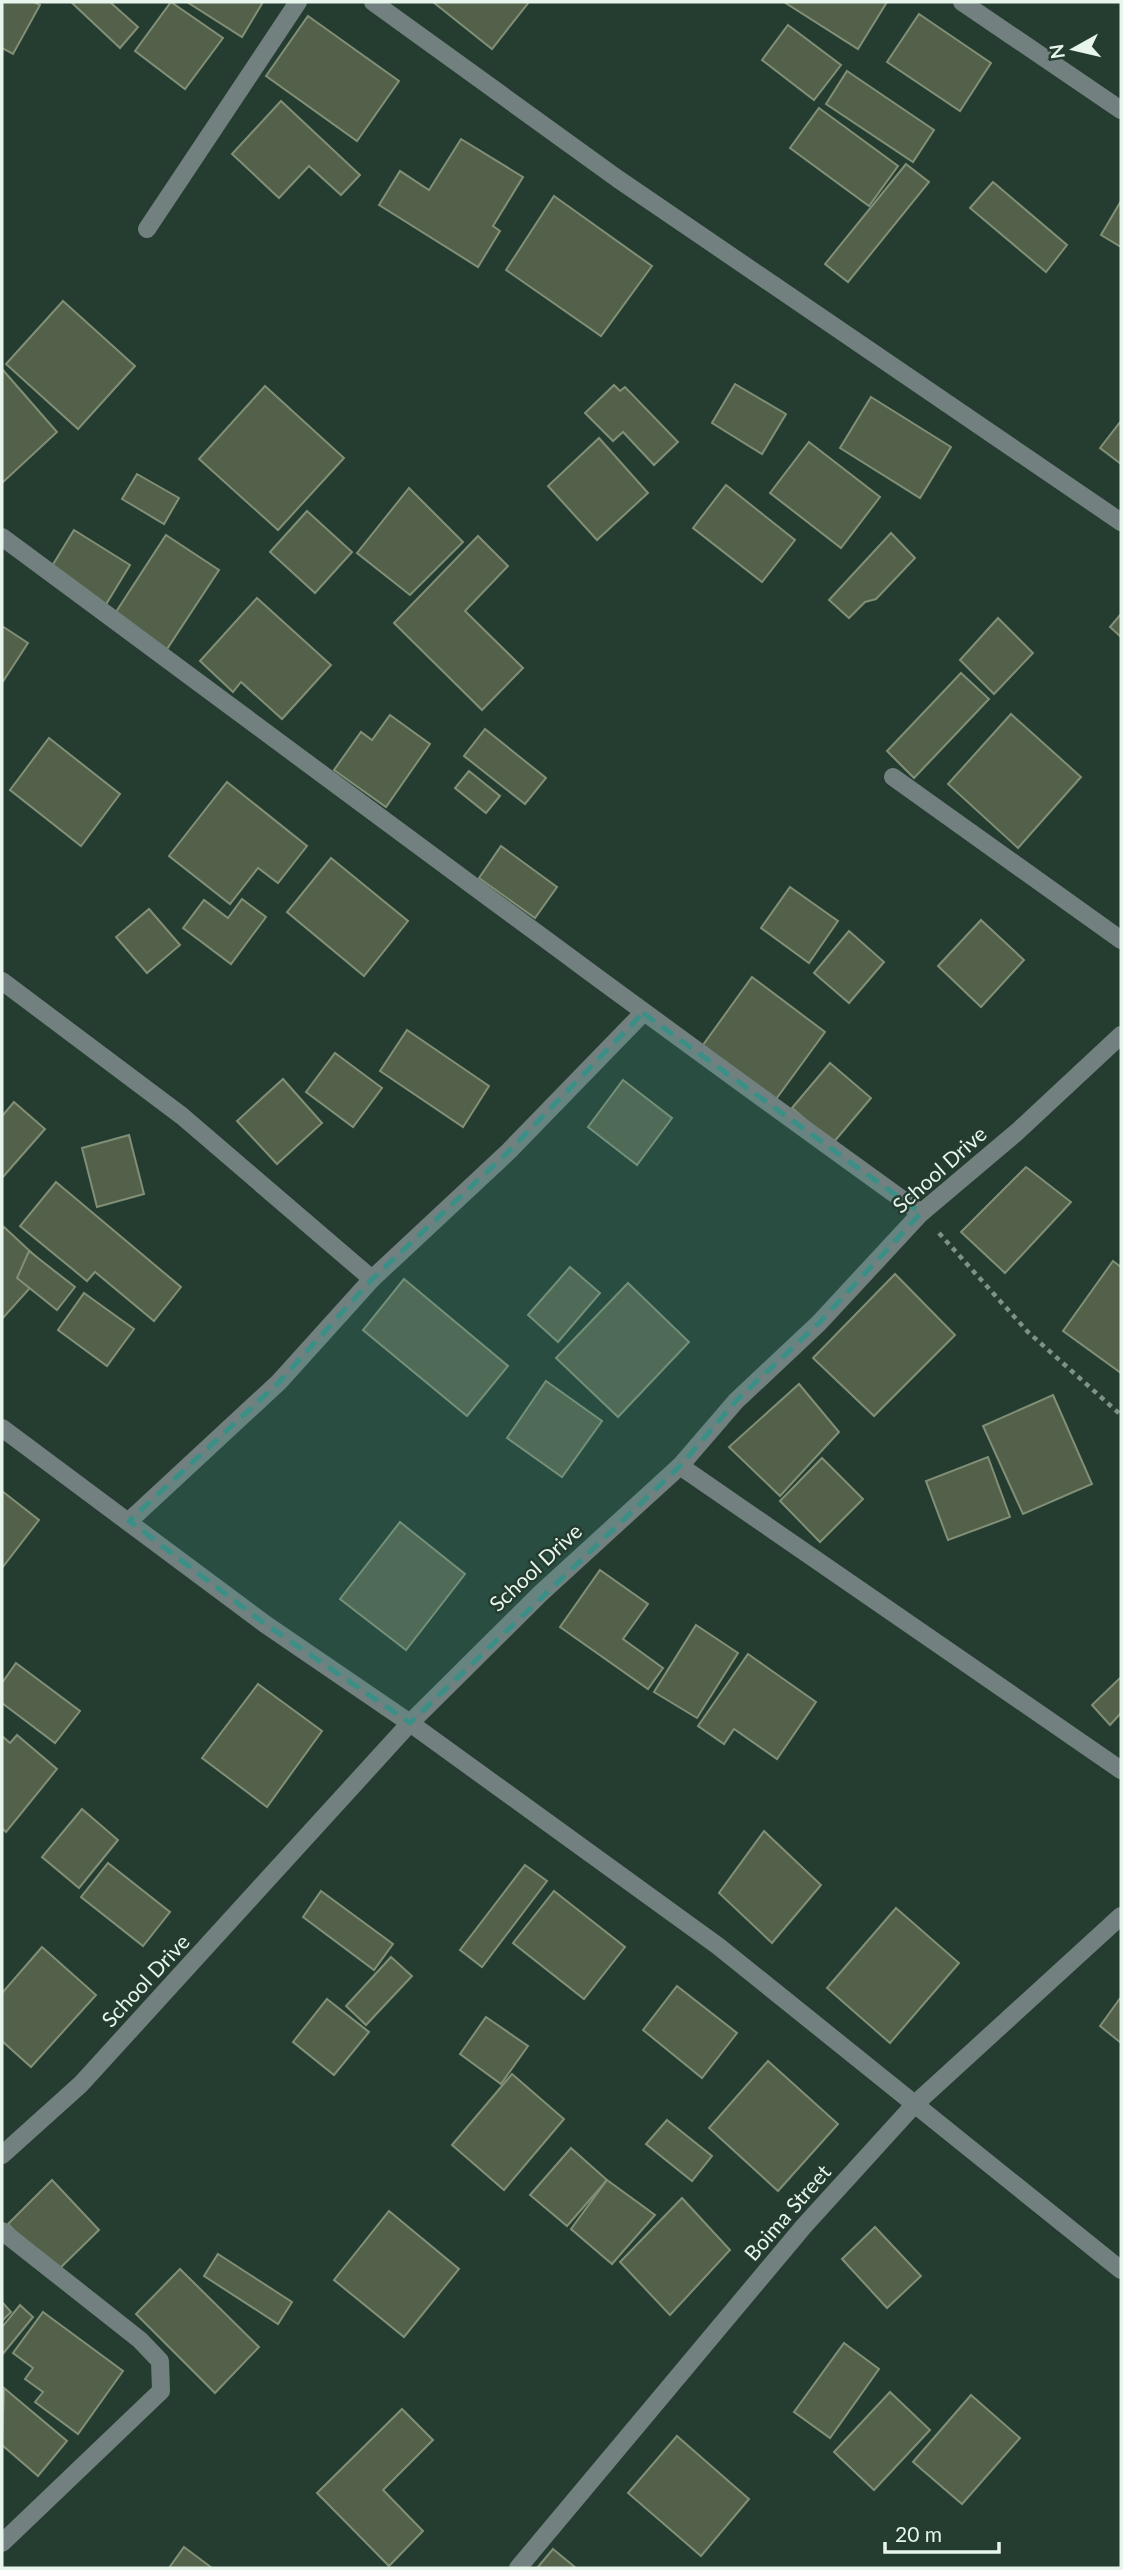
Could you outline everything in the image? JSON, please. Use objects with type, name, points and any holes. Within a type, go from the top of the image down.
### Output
[{"type":"street","points":[[146,229],[298,2]]},
{"type":"street","points":[[373,2],[618,179],[1121,522]]},
{"type":"street","points":[[962,2],[1121,110]]},
{"type":"street","points":[[2,537],[285,744],[643,1013],[921,1213]]},
{"type":"street","points":[[893,777],[1121,940]]},
{"type":"street","points":[[2,981],[182,1116],[372,1279]]},
{"type":"street","points":[[129,1521],[279,1382],[372,1279],[509,1151],[643,1013]]},
{"type":"street","name":"School Drive","points":[[2,2155],[81,2084],[209,1947],[410,1723],[541,1593],[680,1466],[736,1401],[819,1323],[921,1213],[1017,1132],[1121,1035]]},
{"type":"street","points":[[2,1428],[265,1624],[410,1723],[718,1946],[1121,2270]]},
{"type":"street","points":[[680,1466],[1121,1770]]},
{"type":"street","name":"Boima Street","points":[[518,2568],[804,2226],[914,2105],[1121,1916]]},
{"type":"street","points":[[2,2231],[140,2340],[160,2361],[161,2391],[2,2543]]},
{"type":"path","points":[[921,1213],[1028,1332],[1121,1415]]},
{"type":"highlighted area","points":[[643,1013],[921,1213],[819,1323],[736,1401],[680,1466],[410,1723],[265,1624],[129,1521],[279,1382],[372,1279],[509,1151]]},
{"type":"building","points":[[2,2],[34,2],[40,5],[13,54],[2,48]]},
{"type":"building","points":[[71,2],[110,2],[138,27],[120,48]]},
{"type":"building","points":[[171,2],[223,38],[185,89],[135,51]]},
{"type":"building","points":[[187,2],[263,2],[242,37]]},
{"type":"building","points":[[433,2],[529,2],[492,49]]},
{"type":"building","points":[[784,2],[887,2],[858,49]]},
{"type":"building","points":[[919,14],[991,63],[960,111],[887,62]]},
{"type":"building","points":[[308,16],[399,81],[357,141],[266,76]]},
{"type":"building","points":[[788,25],[841,65],[814,100],[762,60]]},
{"type":"building","points":[[847,71],[934,130],[913,162],[826,104]]},
{"type":"building","points":[[281,101],[360,175],[341,195],[309,166],[279,198],[232,154]]},
{"type":"building","points":[[819,108],[898,166],[869,206],[790,148]]},
{"type":"building","points":[[461,139],[523,177],[493,226],[500,231],[478,267],[379,205],[400,171],[429,190]]},
{"type":"building","points":[[906,164],[929,182],[848,282],[825,264]]},
{"type":"building","points":[[993,182],[1067,245],[1046,272],[970,208]]},
{"type":"building","points":[[554,196],[652,266],[601,336],[506,270]]},
{"type":"building","points":[[1121,201],[1121,247],[1101,235]]},
{"type":"building","points":[[63,301],[135,366],[78,429],[6,364]]},
{"type":"building","points":[[2,369],[57,432],[2,483]]},
{"type":"building","points":[[735,384],[786,414],[762,454],[712,423]]},
{"type":"building","points":[[614,385],[620,391],[625,387],[678,442],[654,465],[623,432],[613,441],[585,413]]},
{"type":"building","points":[[265,386],[344,458],[278,530],[199,459]]},
{"type":"building","points":[[871,397],[951,447],[920,498],[840,448]]},
{"type":"building","points":[[1121,421],[1121,464],[1100,448]]},
{"type":"building","points":[[599,438],[648,493],[597,540],[548,486]]},
{"type":"building","points":[[809,442],[880,497],[841,548],[770,493]]},
{"type":"building","points":[[137,474],[179,498],[164,524],[122,499]]},
{"type":"building","points":[[726,485],[795,540],[762,582],[693,528]]},
{"type":"building","points":[[409,488],[463,542],[410,595],[357,553]]},
{"type":"building","points":[[307,511],[352,552],[315,593],[270,552]]},
{"type":"building","points":[[74,530],[130,565],[105,606],[49,571]]},
{"type":"building","points":[[891,533],[915,558],[876,599],[865,602],[849,618],[829,600]]},
{"type":"building","points":[[166,535],[219,570],[167,649],[114,615]]},
{"type":"building","points":[[478,536],[508,566],[465,611],[523,668],[482,710],[394,623]]},
{"type":"building","points":[[257,598],[331,665],[282,719],[241,682],[233,692],[200,661]]},
{"type":"building","points":[[1121,614],[1121,637],[1110,627]]},
{"type":"building","points":[[998,618],[1033,653],[994,694],[960,660]]},
{"type":"building","points":[[2,626],[28,643],[2,683]]},
{"type":"building","points":[[961,673],[989,699],[914,778],[887,751]]},
{"type":"building","points":[[1011,714],[1081,777],[1018,848],[948,784]]},
{"type":"building","points":[[390,715],[430,744],[386,807],[334,770],[361,732],[372,740]]},
{"type":"building","points":[[485,729],[546,778],[525,804],[464,756]]},
{"type":"building","points":[[49,738],[120,794],[81,846],[10,790]]},
{"type":"building","points":[[469,771],[500,796],[486,813],[455,788]]},
{"type":"building","points":[[227,782],[307,846],[278,883],[258,868],[230,904],[169,856]]},
{"type":"building","points":[[501,846],[557,887],[535,918],[479,878]]},
{"type":"building","points":[[331,858],[408,921],[364,976],[287,912]]},
{"type":"building","points":[[790,887],[838,921],[809,963],[761,928]]},
{"type":"building","points":[[242,899],[266,917],[231,964],[183,928],[204,900],[228,918]]},
{"type":"building","points":[[149,909],[180,945],[147,973],[116,937]]},
{"type":"building","points":[[981,920],[1024,960],[981,1007],[938,966]]},
{"type":"building","points":[[849,931],[884,962],[849,1003],[814,973]]},
{"type":"building","points":[[752,977],[825,1032],[768,1110],[695,1056]]},
{"type":"building","points":[[407,1030],[489,1086],[463,1127],[380,1071]]},
{"type":"building","points":[[335,1053],[382,1088],[353,1127],[306,1092]]},
{"type":"building","points":[[830,1063],[871,1098],[833,1143],[792,1108]]},
{"type":"building","points":[[283,1079],[322,1123],[277,1164],[237,1121]]},
{"type":"building","points":[[623,1080],[672,1118],[637,1165],[588,1127]]},
{"type":"building","points":[[14,1102],[45,1129],[2,1178],[2,1116]]},
{"type":"building","points":[[129,1135],[144,1194],[97,1207],[82,1148]]},
{"type":"building","points":[[1026,1167],[1071,1202],[1005,1273],[961,1232]]},
{"type":"building","points":[[56,1182],[181,1287],[154,1321],[95,1272],[87,1281],[20,1226]]},
{"type":"building","points":[[4,1227],[48,1268],[2,1319],[2,1229]]},
{"type":"building","points":[[29,1251],[75,1287],[57,1310],[17,1278]]},
{"type":"building","points":[[1113,1261],[1121,1267],[1121,1373],[1063,1331]]},
{"type":"building","points":[[570,1267],[600,1293],[558,1342],[528,1315]]},
{"type":"building","points":[[895,1274],[955,1335],[874,1416],[813,1358]]},
{"type":"building","points":[[404,1279],[508,1366],[467,1416],[363,1330]]},
{"type":"building","points":[[628,1283],[689,1342],[618,1417],[556,1358]]},
{"type":"building","points":[[84,1293],[134,1329],[107,1366],[58,1330]]},
{"type":"building","points":[[546,1381],[602,1421],[562,1477],[507,1438]]},
{"type":"building","points":[[799,1384],[839,1432],[780,1496],[729,1447]]},
{"type":"building","points":[[1053,1395],[1092,1484],[1023,1514],[983,1426]]},
{"type":"building","points":[[988,1457],[1010,1517],[948,1540],[926,1481]]},
{"type":"building","points":[[822,1458],[863,1499],[820,1542],[780,1501]]},
{"type":"building","points":[[2,1491],[39,1520],[2,1568]]},
{"type":"building","points":[[400,1522],[465,1574],[406,1650],[340,1599]]},
{"type":"building","points":[[600,1570],[648,1604],[623,1639],[663,1668],[648,1689],[560,1627]]},
{"type":"building","points":[[696,1625],[738,1653],[697,1718],[654,1692]]},
{"type":"building","points":[[748,1654],[816,1702],[777,1759],[734,1729],[724,1744],[698,1726]]},
{"type":"building","points":[[16,1663],[80,1711],[55,1743],[2,1703],[2,1683]]},
{"type":"building","points":[[1121,1677],[1121,1713],[1110,1725],[1092,1705]]},
{"type":"building","points":[[258,1684],[322,1731],[267,1807],[202,1758]]},
{"type":"building","points":[[17,1735],[57,1769],[6,1832],[2,1828],[2,1736],[10,1743]]},
{"type":"building","points":[[82,1809],[118,1840],[79,1888],[42,1857]]},
{"type":"building","points":[[764,1831],[821,1885],[772,1943],[719,1893]]},
{"type":"building","points":[[108,1863],[170,1912],[143,1946],[81,1897]]},
{"type":"building","points":[[525,1865],[547,1881],[482,1967],[460,1950]]},
{"type":"building","points":[[321,1891],[393,1944],[374,1970],[303,1917]]},
{"type":"building","points":[[554,1891],[625,1947],[584,1999],[513,1943]]},
{"type":"building","points":[[896,1908],[959,1963],[890,2043],[827,1988]]},
{"type":"building","points":[[42,1947],[96,1995],[31,2067],[2,2041],[2,1993]]},
{"type":"building","points":[[391,1957],[412,1976],[366,2025],[346,2006]]},
{"type":"building","points":[[677,1986],[737,2033],[702,2078],[643,2030]]},
{"type":"building","points":[[1121,1997],[1121,2043],[1100,2026]]},
{"type":"building","points":[[327,1999],[369,2032],[334,2075],[293,2042]]},
{"type":"building","points":[[486,2017],[528,2046],[501,2084],[460,2054]]},
{"type":"building","points":[[768,2061],[838,2124],[778,2191],[709,2128]]},
{"type":"building","points":[[512,2074],[564,2119],[504,2190],[452,2145]]},
{"type":"building","points":[[667,2120],[712,2156],[692,2181],[646,2144]]},
{"type":"building","points":[[571,2148],[607,2180],[567,2226],[530,2195]]},
{"type":"building","points":[[52,2180],[99,2230],[55,2273],[8,2224]]},
{"type":"building","points":[[607,2180],[655,2215],[612,2264],[571,2229]]},
{"type":"building","points":[[682,2198],[730,2250],[670,2315],[620,2262]]},
{"type":"building","points":[[389,2211],[459,2269],[404,2337],[334,2280]]},
{"type":"building","points":[[875,2227],[921,2276],[887,2308],[842,2259]]},
{"type":"building","points":[[218,2254],[292,2302],[278,2324],[204,2276]]},
{"type":"building","points":[[180,2269],[259,2347],[215,2393],[136,2314]]},
{"type":"building","points":[[2,2302],[11,2312],[2,2321]]},
{"type":"building","points":[[20,2305],[33,2317],[2,2355],[2,2327]]},
{"type":"building","points":[[43,2312],[123,2371],[78,2434],[35,2402],[43,2392],[25,2379],[33,2368],[13,2353]]},
{"type":"building","points":[[844,2343],[879,2369],[830,2438],[794,2412]]},
{"type":"building","points":[[4,2388],[67,2441],[38,2476],[2,2445]]},
{"type":"building","points":[[890,2392],[930,2430],[874,2490],[834,2452]]},
{"type":"building","points":[[971,2395],[1020,2438],[962,2504],[913,2462]]},
{"type":"building","points":[[402,2409],[433,2440],[383,2490],[423,2531],[389,2566],[317,2493]]},
{"type":"building","points":[[677,2436],[749,2499],[701,2556],[628,2493]]},
{"type":"building","points":[[184,2547],[212,2568],[169,2568]]},
{"type":"building","points":[[553,2549],[576,2568],[537,2568]]}]
